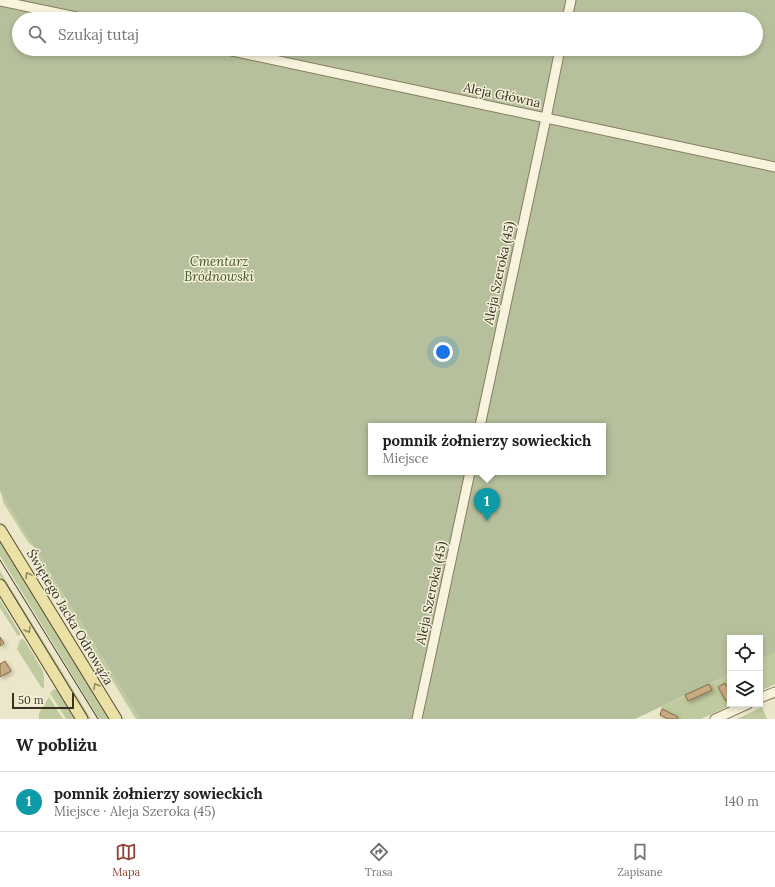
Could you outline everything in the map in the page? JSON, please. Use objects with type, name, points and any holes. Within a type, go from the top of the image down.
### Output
[{"type":"main road","name":"Świętego Jacka Odrowąża","points":[[0,530],[116,719]]},
{"type":"main road","points":[[0,585],[82,719]]},
{"type":"street","points":[[568,12],[571,0]]},
{"type":"street","points":[[0,1],[53,12]]},
{"type":"street","name":"Aleja Główna","points":[[253,56],[545,122],[775,167]]},
{"type":"street","name":"Aleja Szeroka (45)","points":[[481,423],[559,56]]},
{"type":"street","name":"Aleja Szeroka (45)","points":[[417,719],[469,475]]},
{"type":"street","points":[[763,697],[775,692]]},
{"type":"street","points":[[715,719],[741,707]]},
{"type":"green space","name":"Cmentarz Bródnowski","points":[[0,0],[775,0],[775,653],[763,659],[763,635],[727,635],[727,675],[635,719],[140,719],[0,491]]},
{"type":"green space","points":[[1,492],[36,549],[28,542],[3,502]]},
{"type":"green space","points":[[0,539],[110,719],[99,719],[0,556]]},
{"type":"green space","points":[[38,553],[140,719],[136,719],[42,566]]},
{"type":"green space","points":[[0,571],[91,719],[87,719],[0,576]]},
{"type":"green space","points":[[0,600],[20,635],[18,636],[0,608]]},
{"type":"green space","points":[[22,639],[25,641],[43,671],[44,689],[41,687],[17,649],[20,640]]},
{"type":"green space","points":[[775,653],[775,684],[763,690],[763,671],[763,659]]},
{"type":"green space","points":[[727,675],[727,707],[701,719],[677,719],[678,717],[662,709],[661,707]]},
{"type":"green space","points":[[54,689],[57,690],[76,719],[66,719],[50,693]]},
{"type":"green space","points":[[49,697],[63,719],[39,719],[39,713]]},
{"type":"green space","points":[[762,707],[767,719],[737,719]]},
{"type":"building","points":[[0,637],[4,643],[0,646]]},
{"type":"building","points":[[5,661],[11,671],[0,677],[0,664]]},
{"type":"building","points":[[725,683],[727,687],[727,700],[726,701],[718,687]]},
{"type":"building","points":[[709,684],[712,690],[688,701],[685,695]]},
{"type":"building","points":[[662,709],[678,717],[677,719],[668,719],[660,715]]},
{"type":"tram line","points":[[0,560],[98,719]]},
{"type":"place","name":"pomnik żołnierzy sowieckich","points":[[487,521]]}]
